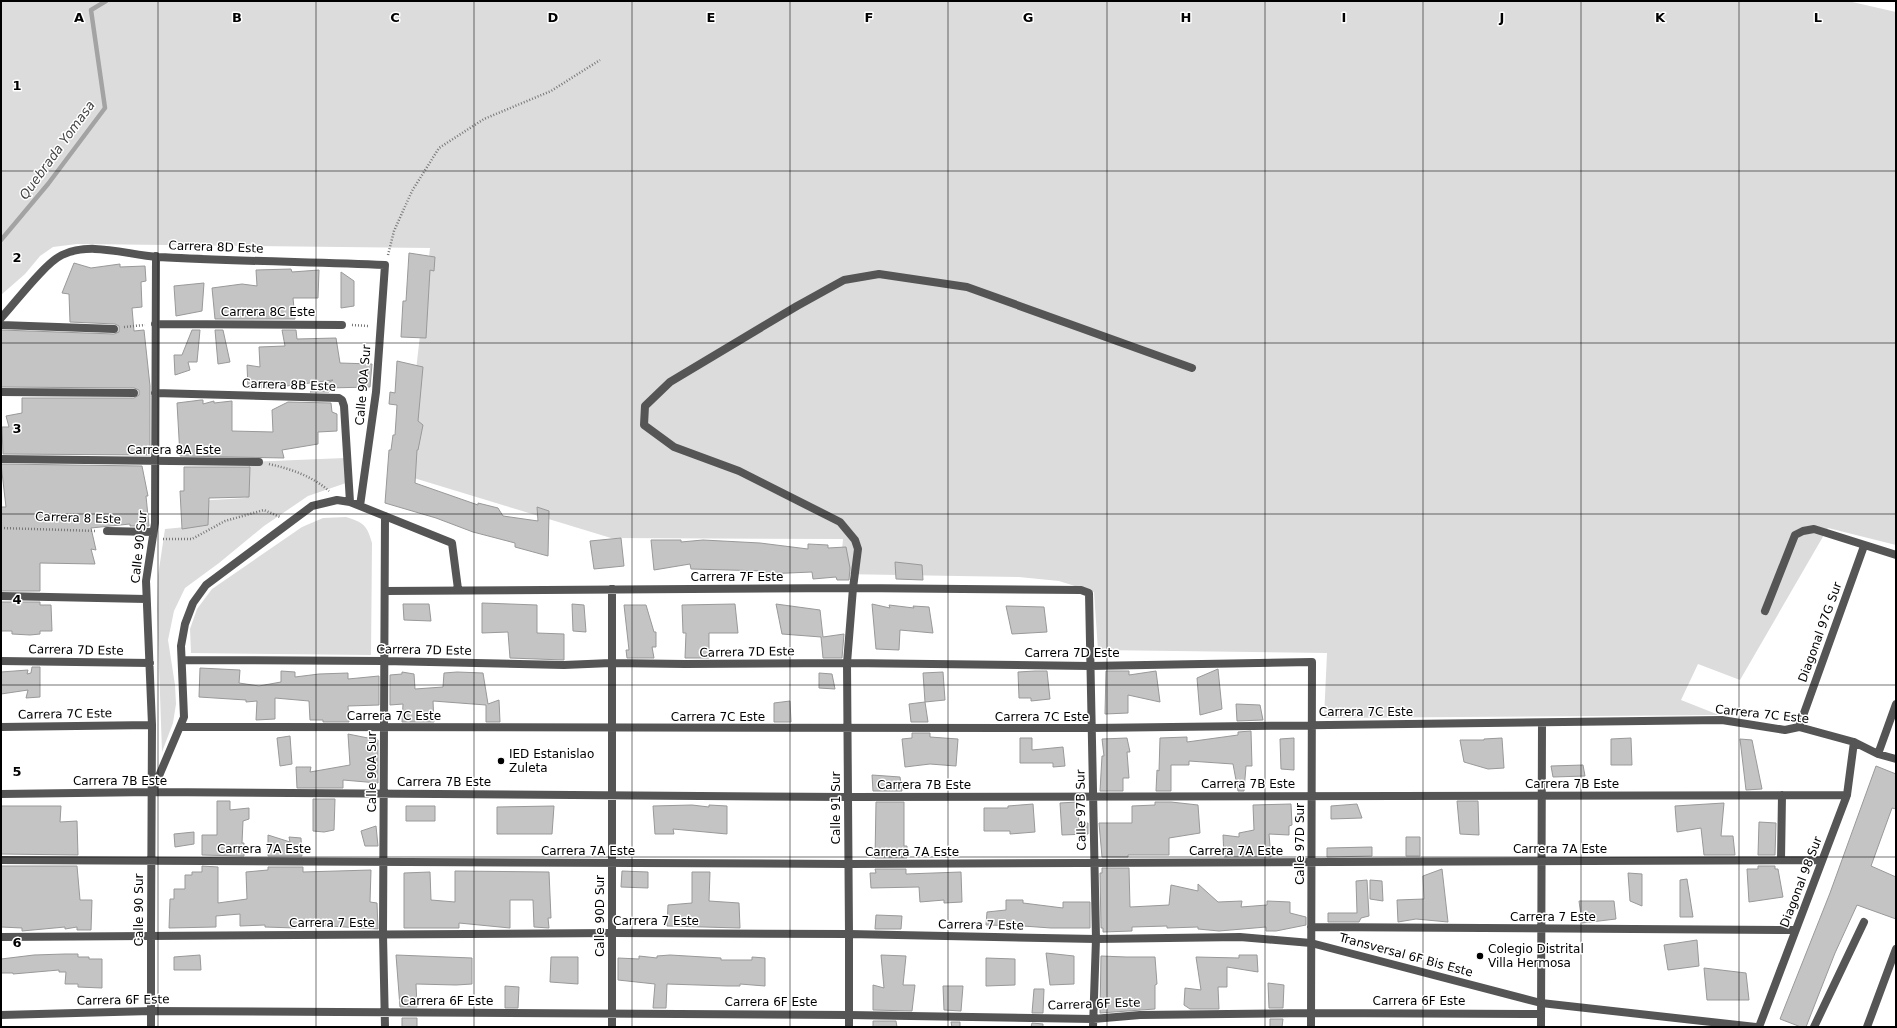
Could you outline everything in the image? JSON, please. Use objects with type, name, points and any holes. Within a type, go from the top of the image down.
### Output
[{"type":"street","name":"Carrera 8D Este","points":[[1,318],[50,264],[61,255],[87,250],[105,250],[156,256],[385,265]]},
{"type":"street","name":"Calle 90 Sur","points":[[151,1027],[152,725],[146,580],[155,523],[156,256]]},
{"type":"street","name":"Calle 90A Sur","points":[[360,506],[376,392],[385,265]]},
{"type":"street","name":"Calle 91 Sur","points":[[849,1027],[847,663],[853,588],[858,549],[855,540],[840,522],[739,471],[674,447],[644,425],[645,406],[670,382],[824,291],[844,280],[879,274],[967,287],[1192,368]]},
{"type":"street","name":"Carrera 8C Este","points":[[156,324],[342,325]]},
{"type":"street","points":[[1,325],[114,329]]},
{"type":"street","points":[[1,392],[134,393]]},
{"type":"street","name":"Carrera 8B Este","points":[[155,393],[339,398],[342,400],[344,406],[350,502]]},
{"type":"street","name":"Carrera 8A Este","points":[[1,459],[259,462]]},
{"type":"street","name":"Calle 90 Sur","points":[[152,792],[184,717],[183,660],[181,646],[185,624],[193,603],[206,585],[290,521],[312,506],[337,500]]},
{"type":"street","points":[[337,500],[350,502],[452,543],[458,589]]},
{"type":"street","name":"Calle 90A Sur","points":[[385,516],[383,935],[385,1027]]},
{"type":"street","points":[[1765,611],[1795,535],[1803,531],[1814,529],[1896,555]]},
{"type":"street","name":"Carrera 8 Este","points":[[107,531],[153,536]]},
{"type":"street","name":"Diagonal 97G Sur","points":[[1799,727],[1864,546]]},
{"type":"street","name":"Carrera 7F Este","points":[[385,591],[458,589],[853,588],[1080,590],[1089,593]]},
{"type":"street","name":"Calle 90D Sur","points":[[612,589],[612,1027]]},
{"type":"street","name":"Calle 97B Sur","points":[[1089,593],[1096,939],[1093,1023]]},
{"type":"street","points":[[1,596],[146,599]]},
{"type":"street","name":"Carrera 7D Este","points":[[183,660],[384,661],[564,665],[611,663],[847,663],[1090,666],[1312,662]]},
{"type":"street","name":"Carrera 7D Este","points":[[1,661],[150,663]]},
{"type":"street","name":"Calle 97D Sur","points":[[1311,1027],[1312,662]]},
{"type":"street","points":[[1878,754],[1896,704]]},
{"type":"street","name":"Carrera 7C Este","points":[[181,727],[848,729],[1092,728],[1722,720],[1785,730],[1799,727],[1854,742],[1878,754],[1896,759]]},
{"type":"street","points":[[1541,1027],[1542,723]]},
{"type":"street","name":"Carrera 7C Este","points":[[1,727],[152,725]]},
{"type":"street","name":"Diagonal 98 Sur","points":[[1759,1027],[1846,796],[1854,742]]},
{"type":"street","name":"Carrera 7B Este","points":[[1,794],[152,792],[848,797],[1846,796]]},
{"type":"street","points":[[1781,860],[1782,795]]},
{"type":"street","name":"Carrera 7A Este","points":[[1,860],[849,864],[1822,860]]},
{"type":"street","points":[[1814,1027],[1864,922]]},
{"type":"street","name":"Carrera 7 Este","points":[[1311,927],[1795,930]]},
{"type":"street","name":"Carrera 7 Este","points":[[1,937],[612,933],[849,934],[1096,939],[1240,937],[1311,943]]},
{"type":"street","name":"Transversal 6F Bis Este","points":[[1311,943],[1541,1003]]},
{"type":"street","points":[[1867,1027],[1896,949]]},
{"type":"street","points":[[1541,1003],[1756,1027]]},
{"type":"street","name":"Carrera 6F Este","points":[[1,1015],[151,1011],[850,1015],[1093,1023],[1140,1015],[1311,1013],[1541,1014]]},
{"type":"path","points":[[385,265],[394,231],[412,191],[439,148],[484,118],[551,91],[600,60]]},
{"type":"path","points":[[342,325],[380,326]]},
{"type":"path","points":[[259,462],[303,474],[321,484],[337,500]]},
{"type":"path","points":[[153,536],[192,539],[225,521],[264,510],[290,521]]},
{"type":"path","name":"Carrera 8 Este","points":[[1,528],[107,531]]},
{"type":"shaded area","points":[[1,1],[1848,1],[1896,12],[1896,545],[1828,528],[1740,680],[1698,664],[1681,700],[1719,715],[1324,718],[1327,653],[1098,650],[1094,592],[1059,581],[1019,577],[840,574],[843,539],[611,538],[404,475],[430,248],[77,244],[53,247],[40,256],[25,274],[1,295]]},
{"type":"shaded area","points":[[345,458],[346,483],[308,496],[264,526],[219,563],[185,588],[174,611],[168,640],[175,685],[176,704],[173,723],[162,752],[157,609],[158,576],[165,529],[196,526],[196,501],[246,498],[249,462]]},
{"type":"shaded area","points":[[346,517],[361,523],[366,528],[372,543],[371,655],[191,653],[190,629],[197,609],[212,589],[302,527],[323,518]]},
{"type":"building","points":[[409,253],[435,257],[434,271],[430,270],[426,338],[401,337],[403,301],[406,301]]},
{"type":"building","points":[[74,263],[91,268],[120,264],[120,267],[145,266],[146,281],[141,282],[142,307],[132,308],[134,331],[144,330],[150,386],[150,455],[3,454],[2,427],[9,427],[6,416],[22,413],[22,398],[134,398],[139,395],[139,390],[134,388],[1,387],[1,330],[114,334],[119,332],[119,326],[115,324],[70,322],[69,294],[62,293]]},
{"type":"building","points":[[291,269],[292,272],[319,270],[318,298],[293,298],[295,319],[215,319],[212,288],[242,284],[257,286],[256,270]]},
{"type":"building","points":[[341,272],[354,281],[354,306],[341,308]]},
{"type":"building","points":[[204,283],[202,311],[176,316],[174,286]]},
{"type":"building","points":[[192,330],[200,330],[197,362],[188,362],[190,370],[175,375],[174,355],[182,355]]},
{"type":"building","points":[[215,330],[223,330],[230,362],[218,364]]},
{"type":"building","points":[[282,330],[296,330],[297,339],[336,338],[340,363],[372,364],[370,387],[328,388],[329,392],[310,392],[333,380],[271,388],[248,388],[247,365],[260,367],[259,347],[285,346]]},
{"type":"building","points":[[397,361],[423,367],[418,421],[423,425],[417,450],[415,483],[478,505],[478,503],[498,508],[503,516],[538,521],[537,507],[549,511],[548,556],[515,547],[515,543],[473,532],[436,518],[385,503],[389,450],[391,450],[393,435],[395,435],[397,405],[389,404],[390,392],[395,393]]},
{"type":"building","points":[[203,400],[203,404],[214,401],[214,403],[232,401],[232,431],[273,432],[272,410],[288,402],[331,403],[332,412],[337,414],[337,431],[318,432],[318,444],[282,450],[284,458],[180,456],[177,403]]},
{"type":"building","points":[[1,464],[142,466],[148,496],[146,496],[149,526],[130,526],[130,524],[91,528],[96,550],[91,549],[95,564],[40,563],[40,591],[1,591],[1,507],[6,507]]},
{"type":"building","points":[[184,467],[250,467],[249,497],[209,498],[208,525],[182,529],[180,491],[184,491]]},
{"type":"building","points":[[621,538],[624,566],[594,569],[590,541]]},
{"type":"building","points":[[651,540],[681,540],[681,542],[703,540],[760,543],[808,549],[808,544],[828,545],[828,548],[846,547],[850,568],[849,580],[837,580],[836,577],[813,579],[812,572],[765,574],[765,571],[691,569],[690,564],[654,570]]},
{"type":"building","points":[[895,562],[922,565],[923,580],[896,579]]},
{"type":"building","points":[[1,602],[40,602],[40,605],[51,605],[52,631],[40,631],[40,634],[30,635],[12,634],[12,631],[1,631]]},
{"type":"building","points":[[482,603],[537,605],[537,633],[564,634],[564,660],[510,658],[508,632],[482,633]]},
{"type":"building","points":[[403,604],[429,604],[431,621],[404,620]]},
{"type":"building","points":[[572,604],[584,605],[586,632],[573,631]]},
{"type":"building","points":[[735,604],[738,633],[709,633],[709,658],[685,658],[686,633],[683,633],[682,605]]},
{"type":"building","points":[[776,604],[820,610],[823,637],[844,634],[842,658],[823,658],[821,637],[782,634]]},
{"type":"building","points":[[872,604],[890,608],[889,605],[914,608],[913,606],[929,607],[933,633],[900,630],[899,650],[876,649]]},
{"type":"building","points":[[624,605],[646,605],[654,632],[656,632],[656,647],[652,647],[654,658],[627,658],[626,650],[629,650]]},
{"type":"building","points":[[1006,606],[1044,607],[1047,632],[1012,634]]},
{"type":"building","points":[[32,667],[40,667],[40,697],[26,698],[28,690],[1,694],[1,672],[28,670],[27,674],[31,673]]},
{"type":"building","points":[[200,668],[240,670],[239,683],[259,686],[281,682],[281,671],[295,672],[295,677],[348,673],[348,679],[379,676],[379,705],[348,706],[349,722],[323,722],[323,720],[310,720],[309,701],[275,698],[275,719],[256,720],[257,701],[246,702],[246,700],[199,697]]},
{"type":"building","points":[[1218,669],[1222,709],[1200,715],[1197,678]]},
{"type":"building","points":[[1047,671],[1050,699],[1031,701],[1031,698],[1019,698],[1018,672]]},
{"type":"building","points":[[1106,671],[1129,671],[1129,675],[1156,671],[1160,702],[1128,695],[1128,713],[1105,714]]},
{"type":"building","points":[[402,672],[414,674],[415,689],[443,687],[444,673],[483,673],[488,704],[499,700],[500,722],[486,722],[486,705],[433,701],[434,722],[402,722],[403,704],[390,705],[390,675],[402,674]]},
{"type":"building","points":[[943,672],[945,700],[925,702],[923,673]]},
{"type":"building","points":[[819,673],[832,674],[835,689],[819,688]]},
{"type":"building","points":[[790,701],[791,722],[774,722],[774,703]]},
{"type":"building","points":[[925,702],[928,722],[911,722],[909,704]]},
{"type":"building","points":[[1236,704],[1260,705],[1263,720],[1237,721]]},
{"type":"building","points":[[1251,731],[1252,766],[1246,766],[1244,791],[1238,791],[1233,764],[1189,761],[1189,765],[1171,765],[1171,791],[1156,791],[1157,770],[1159,771],[1160,738],[1187,737],[1187,742],[1238,735],[1238,732]]},
{"type":"building","points":[[912,733],[930,733],[930,737],[958,739],[956,766],[930,764],[905,767],[902,739],[912,738]]},
{"type":"building","points":[[348,734],[378,740],[378,783],[343,780],[343,788],[297,788],[296,767],[311,767],[310,772],[350,765]]},
{"type":"building","points":[[290,736],[292,764],[280,766],[277,738]]},
{"type":"building","points":[[1020,738],[1032,738],[1032,750],[1063,747],[1065,766],[1053,767],[1053,763],[1020,763]]},
{"type":"building","points":[[1127,738],[1130,752],[1127,752],[1129,778],[1123,778],[1123,791],[1100,791],[1102,756],[1104,756],[1102,739]]},
{"type":"building","points":[[1294,738],[1294,770],[1281,769],[1280,739]]},
{"type":"building","points":[[1502,738],[1504,768],[1488,769],[1464,762],[1460,740]]},
{"type":"building","points":[[1631,738],[1632,765],[1611,765],[1611,739]]},
{"type":"building","points":[[1740,739],[1752,740],[1762,789],[1746,790]]},
{"type":"building","points":[[1583,765],[1585,776],[1553,777],[1551,766]]},
{"type":"building","points":[[1876,766],[1896,774],[1896,809],[1892,808],[1871,866],[1896,877],[1896,919],[1857,905],[1835,953],[1806,1027],[1801,1027],[1780,1019],[1830,893]]},
{"type":"building","points":[[872,775],[900,777],[902,791],[873,791]]},
{"type":"building","points":[[313,799],[335,799],[334,830],[324,832],[313,831]]},
{"type":"building","points":[[217,801],[230,801],[230,810],[249,808],[249,819],[243,821],[242,843],[244,843],[244,856],[202,855],[202,835],[217,835]]},
{"type":"building","points":[[1457,801],[1478,801],[1479,835],[1460,834]]},
{"type":"building","points":[[876,802],[904,802],[904,846],[907,846],[907,858],[875,858]]},
{"type":"building","points":[[1077,802],[1079,823],[1088,823],[1088,834],[1062,835],[1060,803]]},
{"type":"building","points":[[1155,802],[1198,805],[1200,833],[1169,838],[1169,855],[1128,855],[1128,857],[1102,857],[1099,823],[1132,823],[1132,806],[1155,805]]},
{"type":"building","points":[[1724,803],[1721,836],[1733,836],[1735,855],[1704,855],[1701,828],[1677,832],[1675,806]]},
{"type":"building","points":[[1033,804],[1035,832],[1010,834],[1010,831],[984,831],[984,808],[1008,808],[1008,806]]},
{"type":"building","points":[[1291,804],[1292,825],[1289,826],[1289,835],[1269,834],[1271,857],[1224,857],[1223,835],[1239,837],[1239,833],[1254,830],[1253,805]]},
{"type":"building","points":[[1357,804],[1362,818],[1331,819],[1331,806]]},
{"type":"building","points":[[692,805],[709,807],[709,805],[727,806],[727,834],[673,829],[674,834],[655,834],[653,806]]},
{"type":"building","points":[[1,806],[61,806],[60,822],[77,821],[78,855],[1,854]]},
{"type":"building","points":[[406,806],[435,806],[435,821],[406,821]]},
{"type":"building","points":[[554,806],[552,834],[497,834],[497,807]]},
{"type":"building","points":[[1759,822],[1776,823],[1775,855],[1758,855]]},
{"type":"building","points":[[376,826],[378,846],[365,846],[361,831]]},
{"type":"building","points":[[194,832],[194,844],[175,847],[174,834]]},
{"type":"building","points":[[268,835],[290,842],[289,837],[301,838],[302,856],[268,856]]},
{"type":"building","points":[[1406,837],[1420,837],[1420,856],[1406,856]]},
{"type":"building","points":[[1372,847],[1372,856],[1327,857],[1327,848]]},
{"type":"building","points":[[1,866],[77,866],[80,900],[92,900],[91,930],[77,930],[77,927],[65,929],[65,927],[22,931],[22,928],[1,927]]},
{"type":"building","points":[[202,866],[218,867],[218,903],[247,899],[246,872],[268,870],[268,867],[303,867],[303,872],[371,870],[370,902],[377,903],[378,929],[296,924],[296,928],[265,927],[265,925],[240,926],[240,914],[216,916],[216,927],[169,928],[170,899],[174,899],[174,889],[185,889],[185,875],[192,875],[192,872],[202,872]]},
{"type":"building","points":[[1758,866],[1775,866],[1775,869],[1778,869],[1783,897],[1749,902],[1747,869],[1758,869]]},
{"type":"building","points":[[1102,868],[1129,868],[1130,907],[1169,905],[1171,885],[1198,891],[1198,884],[1218,902],[1242,901],[1241,907],[1267,905],[1267,901],[1290,902],[1290,913],[1306,917],[1306,925],[1276,931],[1266,931],[1266,927],[1219,931],[1198,929],[1198,927],[1167,928],[1167,926],[1132,927],[1132,931],[1103,932],[1103,928],[1101,928],[1100,873],[1102,873]]},
{"type":"building","points":[[875,869],[906,869],[906,874],[961,872],[962,902],[944,903],[944,900],[920,902],[919,887],[871,888],[870,873],[876,873]]},
{"type":"building","points":[[1442,869],[1448,922],[1416,919],[1398,922],[1397,900],[1424,899],[1423,876]]},
{"type":"building","points":[[455,871],[549,872],[551,918],[548,918],[549,928],[534,927],[533,900],[510,900],[510,928],[459,923],[459,928],[404,928],[404,873],[430,872],[431,900],[455,902]]},
{"type":"building","points":[[622,871],[648,872],[648,888],[621,887]]},
{"type":"building","points":[[692,872],[710,872],[709,901],[739,903],[740,928],[667,926],[668,905],[692,903]]},
{"type":"building","points":[[1628,873],[1642,874],[1642,906],[1630,901]]},
{"type":"building","points":[[1687,879],[1693,917],[1680,917],[1680,880]]},
{"type":"building","points":[[1367,880],[1369,916],[1361,918],[1359,922],[1328,922],[1328,913],[1357,913],[1356,881]]},
{"type":"building","points":[[1370,880],[1382,881],[1383,901],[1370,899]]},
{"type":"building","points":[[1006,900],[1023,900],[1023,903],[1063,908],[1063,902],[1090,902],[1090,928],[986,925],[987,912],[1006,910]]},
{"type":"building","points":[[1579,901],[1614,901],[1616,919],[1582,923]]},
{"type":"building","points":[[876,915],[902,916],[901,929],[875,929]]},
{"type":"building","points":[[1697,940],[1699,966],[1668,970],[1664,945]]},
{"type":"building","points":[[1046,953],[1074,956],[1074,984],[1050,985]]},
{"type":"building","points":[[78,954],[78,957],[102,959],[102,988],[78,987],[78,984],[65,984],[66,972],[59,972],[59,970],[13,974],[1,973],[1,959],[34,955]]},
{"type":"building","points":[[200,955],[201,970],[174,970],[174,957]]},
{"type":"building","points":[[396,955],[472,958],[472,984],[416,984],[417,1007],[400,1007]]},
{"type":"building","points":[[670,955],[721,958],[721,960],[752,960],[752,957],[765,958],[765,986],[740,984],[740,986],[728,986],[667,984],[666,1008],[653,1008],[655,984],[618,980],[618,958],[639,959],[639,956],[657,958],[657,956]]},
{"type":"building","points":[[881,955],[906,956],[903,985],[915,985],[912,1011],[873,1010],[873,985],[884,988]]},
{"type":"building","points":[[1239,955],[1257,955],[1258,972],[1227,967],[1227,987],[1218,987],[1219,1009],[1190,1009],[1184,1005],[1185,988],[1201,990],[1196,957],[1239,958]]},
{"type":"building","points":[[1101,956],[1155,957],[1157,984],[1155,985],[1155,1009],[1100,1013]]},
{"type":"building","points":[[551,957],[578,957],[578,984],[550,982]]},
{"type":"building","points":[[986,958],[1015,959],[1015,985],[986,986]]},
{"type":"building","points":[[1704,968],[1746,973],[1749,1000],[1707,1000]]},
{"type":"building","points":[[1268,983],[1284,985],[1283,1008],[1269,1008]]},
{"type":"building","points":[[505,986],[519,987],[518,1008],[505,1008]]},
{"type":"building","points":[[943,986],[963,986],[961,1011],[944,1010]]},
{"type":"building","points":[[1034,989],[1044,989],[1043,1013],[1032,1013]]},
{"type":"building","points":[[402,1018],[417,1018],[417,1027],[402,1027]]},
{"type":"building","points":[[1270,1019],[1283,1019],[1282,1027],[1270,1027]]},
{"type":"building","points":[[873,1021],[896,1021],[897,1027],[873,1027]]},
{"type":"building","points":[[951,1022],[960,1022],[960,1027],[952,1027]]},
{"type":"building","points":[[1032,1023],[1043,1024],[1043,1027],[1031,1027]]},
{"type":"waterway","name":"Quebrada Yomasa","points":[[1,240],[48,184],[105,108],[91,10],[106,1]]},
{"type":"place","name":"IED Estanislao Zuleta","points":[[501,761]]},
{"type":"place","name":"Colegio Distrital Villa Hermosa","points":[[1480,956]]}]
